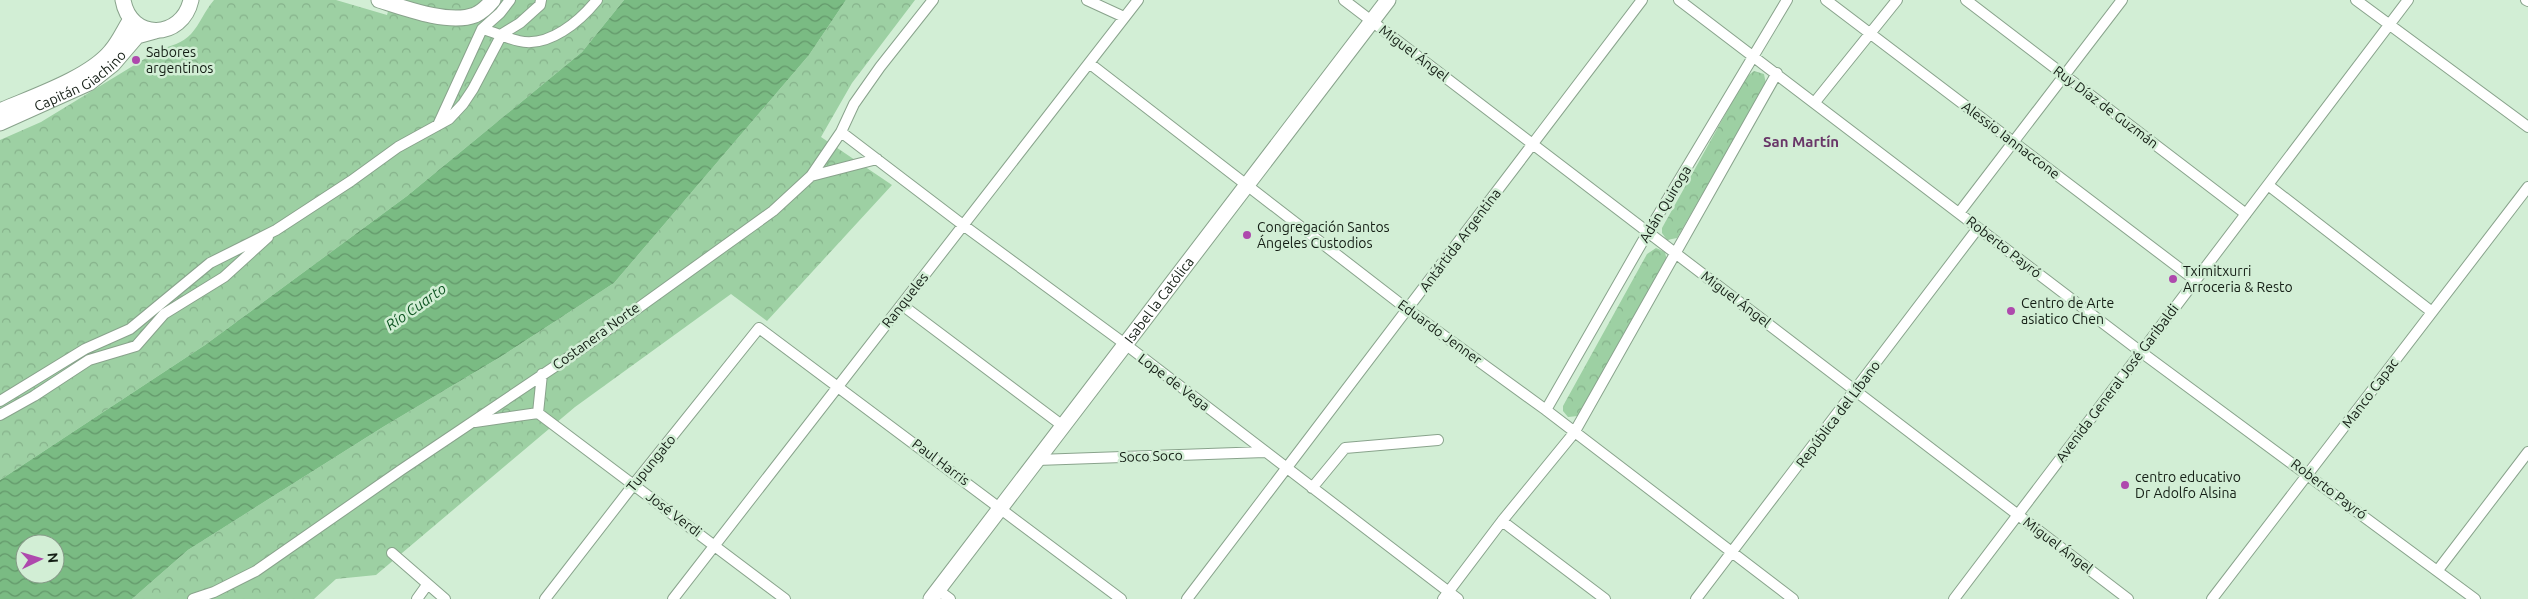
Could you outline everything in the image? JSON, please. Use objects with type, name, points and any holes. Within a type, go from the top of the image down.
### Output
[{"type":"main road","points":[[123,0],[131,19],[146,29],[155,31]]},
{"type":"main road","points":[[382,0],[435,15],[460,18],[476,14],[493,0]]},
{"type":"main road","points":[[410,0],[446,8],[475,3]]},
{"type":"main road","name":"Isabel la Católica","points":[[935,594],[1388,0]]},
{"type":"main road","name":"Capitán Giachino","points":[[0,123],[89,83],[112,64],[137,36],[169,29],[177,24],[192,3]]},
{"type":"main road","name":"Capitán Giachino","points":[[0,111],[84,73],[97,64],[110,52],[131,19]]},
{"type":"street","points":[[438,126],[482,29],[500,13],[510,0]]},
{"type":"street","points":[[0,401],[84,349],[130,329],[210,263],[276,230],[351,181],[398,147],[449,119],[463,104],[502,34],[520,23],[540,4],[541,0]]},
{"type":"street","points":[[482,29],[519,41],[540,40],[566,30],[578,21],[597,0]]},
{"type":"street","name":"Costanera Norte","points":[[193,599],[215,595],[256,571],[542,374],[773,211],[811,176],[842,132],[854,104],[880,66],[933,0]]},
{"type":"street","points":[[1087,0],[1124,18]]},
{"type":"street","name":"Ranqueles","points":[[673,599],[1138,0]]},
{"type":"street","name":"Miguel Ángel","points":[[1344,0],[2128,599]]},
{"type":"street","name":"Antártida Argentina","points":[[1187,599],[1642,0]]},
{"type":"street","name":"Roberto Payró","points":[[1680,0],[2141,352],[2475,599]]},
{"type":"street","name":"Adán Quiroga","points":[[1546,410],[1648,232],[1787,0]]},
{"type":"street","name":"Alessio Iannaccone","points":[[1826,0],[2196,280]]},
{"type":"street","points":[[1815,102],[1897,0]]},
{"type":"street","name":"Ruy Díaz de Guzmán","points":[[1966,0],[2246,214]]},
{"type":"street","points":[[2356,0],[2528,127]]},
{"type":"street","name":"Avenida General José Garibaldi","points":[[1956,598],[2408,0]]},
{"type":"street","points":[[1960,213],[2066,76],[2116,2]]},
{"type":"street","name":"Eduardo Jenner","points":[[1089,63],[1248,184],[1407,309],[1546,410],[1793,599]]},
{"type":"street","points":[[1445,595],[1502,521],[1574,433],[1777,73]]},
{"type":"street","name":"Lope de Vega","points":[[842,132],[1287,468],[1445,595],[1458,599]]},
{"type":"street","points":[[811,176],[877,159]]},
{"type":"street","points":[[2268,185],[2432,312]]},
{"type":"street","name":"Manco Capac","points":[[2212,599],[2528,187]]},
{"type":"street","name":"República del Líbano","points":[[1696,599],[1978,228]]},
{"type":"street","points":[[0,415],[34,396],[89,360],[136,346],[164,314],[224,276],[276,230]]},
{"type":"street","points":[[902,305],[1063,426]]},
{"type":"street","name":"Paul Harris","points":[[759,328],[838,385],[1121,599]]},
{"type":"street","name":"Tupungato","points":[[545,599],[759,328]]},
{"type":"street","points":[[472,422],[538,413],[542,374]]},
{"type":"street","name":"José Verdi","points":[[538,413],[785,599]]},
{"type":"street","points":[[1312,488],[1345,448],[1438,440]]},
{"type":"street","name":"Soco Soco","points":[[1037,460],[1266,452]]},
{"type":"street","points":[[2438,570],[2528,452]]},
{"type":"street","points":[[1502,521],[1604,599]]},
{"type":"street","points":[[392,553],[445,599]]},
{"type":"street","points":[[417,599],[427,585]]},
{"type":"street","points":[[935,594],[950,599]]},
{"type":"green space","points":[[214,0],[336,0],[387,15],[391,0],[624,0],[582,52],[407,196],[205,345],[0,480],[0,140],[41,122],[159,50],[184,40],[194,30]]},
{"type":"green space","points":[[846,0],[915,0],[852,83],[821,137],[892,185],[767,321],[731,294],[575,407],[376,575],[336,579],[314,599],[132,599],[188,550],[383,427],[502,356],[614,283],[809,55]]},
{"type":"green space","points":[[1754,71],[1764,74],[1766,84],[1677,238],[1667,240],[1662,233],[1662,228],[1746,77]]},
{"type":"green space","points":[[1656,248],[1665,252],[1667,261],[1578,416],[1568,417],[1563,411],[1563,406],[1647,254]]},
{"type":"water","name":"Río Cuarto","points":[[624,0],[846,0],[809,55],[614,283],[502,356],[383,427],[188,550],[132,599],[0,599],[0,480],[205,345],[407,196],[582,52]]},
{"type":"place","name":"Sabores argentinos","points":[[136,60]]},
{"type":"place","name":"Congregación Santos Ángeles Custodios","points":[[1247,235]]},
{"type":"place","name":"Tximitxurri Arroceria & Resto","points":[[2173,279]]},
{"type":"place","name":"Centro de Arte asiatico Chen","points":[[2011,311]]},
{"type":"place","name":"centro educativo Dr Adolfo Alsina","points":[[2125,485]]},
{"type":"district","name":"San Martín","points":[[1801,142]]}]
